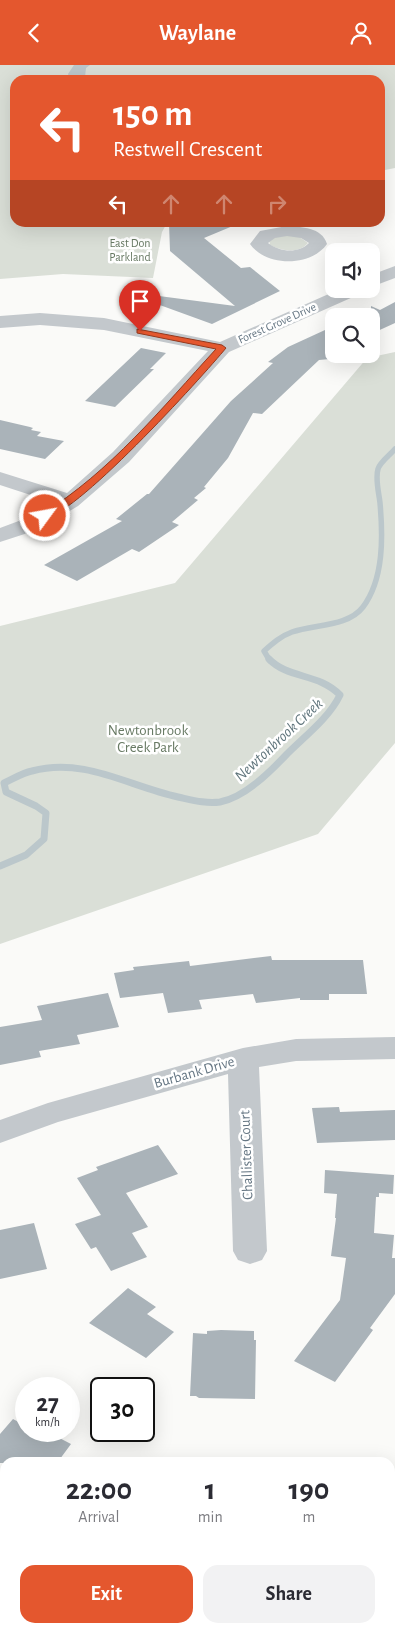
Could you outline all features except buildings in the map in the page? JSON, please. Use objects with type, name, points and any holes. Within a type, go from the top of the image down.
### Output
[{"type":"street","points":[[380,276],[395,271]]},
{"type":"street","name":"Forest Grove Drive","points":[[0,535],[32,524],[70,501],[121,457],[222,348],[335,298]]},
{"type":"street","points":[[0,322],[40,319],[104,324],[222,348]]},
{"type":"street","points":[[0,478],[70,501]]},
{"type":"street","name":"Burbank Drive","points":[[0,1133],[48,1114],[243,1059],[296,1050],[395,1048]]},
{"type":"street","name":"Challister Court","points":[[243,1059],[250,1251]]},
{"type":"green space","name":"East Don Parkland","points":[[0,65],[395,65],[395,168],[385,170],[385,75],[10,75],[10,227],[165,227],[162,232],[153,278],[63,274],[0,279]]},
{"type":"green space","points":[[281,235],[298,236],[308,243],[295,250],[279,249],[270,245],[269,240]]},
{"type":"green space","name":"Newtonbrook Creek Park","points":[[395,352],[395,743],[318,834],[0,944],[0,626],[175,583],[363,363],[380,363],[380,355]]},
{"type":"shaded area","points":[[74,65],[90,65],[86,68],[85,75],[68,74]]},
{"type":"waterway","name":"Newtonbrook Creek","points":[[270,661],[264,651],[281,638],[301,629],[340,622],[349,618],[363,607],[370,596],[378,570],[381,543],[381,516],[377,473],[381,464],[395,449]]},
{"type":"waterway","name":"Newtonbrook Creek","points":[[0,866],[26,855],[44,839],[46,813],[36,806],[6,792],[4,783],[28,772],[51,768],[88,770],[160,792],[210,802],[220,802],[239,795],[256,783],[323,719],[340,695],[323,683],[285,670],[269,659]]},
{"type":"route","points":[[45,516],[70,501],[121,457],[222,348],[140,331]]}]
